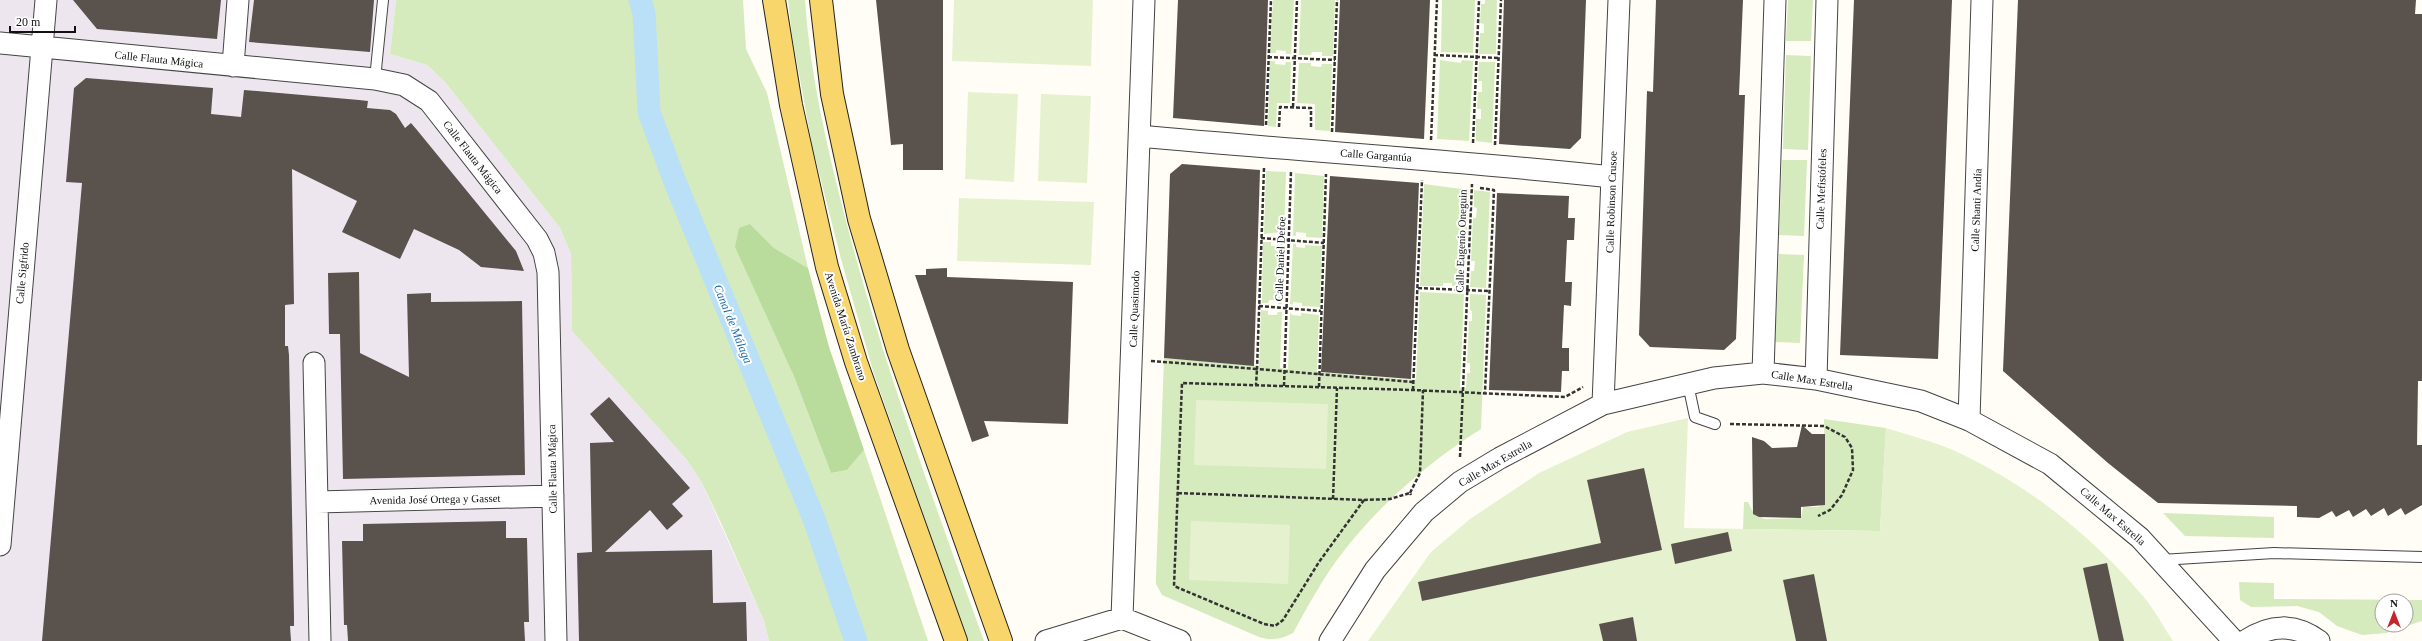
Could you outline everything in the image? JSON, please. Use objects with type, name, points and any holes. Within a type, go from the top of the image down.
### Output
[{"type":"main road","name":"Avenida María Zambrano","points":[[774,0],[791,104],[827,267],[856,362],[956,641]]},
{"type":"main road","points":[[821,0],[832,94],[859,219],[898,350],[1001,641]]},
{"type":"street","name":"Calle Sigfrido","points":[[0,546],[9,325],[46,0]]},
{"type":"street","points":[[233,66],[238,0]]},
{"type":"street","name":"Calle Quasimodo","points":[[1122,618],[1144,0]]},
{"type":"street","name":"Calle Robinson Crusoe","points":[[1603,404],[1619,0]]},
{"type":"street","points":[[1763,373],[1775,0]]},
{"type":"street","name":"Calle Mefistófeles","points":[[1816,379],[1827,0]]},
{"type":"street","name":"Calle Shanti Andía","points":[[1969,420],[1982,0]]},
{"type":"street","name":"Calle Flauta Mágica","points":[[0,43],[375,79],[404,85],[430,101],[537,239],[544,253],[548,272],[556,641]]},
{"type":"street","name":"Calle Gargantúa","points":[[1140,136],[1291,160],[1473,149],[1612,177]]},
{"type":"street","points":[[314,363],[320,641]]},
{"type":"street","name":"Calle Max Estrella","points":[[1330,641],[1375,570],[1424,512],[1460,482],[1500,458],[1603,404],[1714,378],[1763,373],[1816,379],[1921,401],[1969,420],[2062,473],[2140,538],[2234,641]]},
{"type":"street","name":"Avenida José Ortega y Gasset","points":[[317,502],[552,496]]},
{"type":"street","points":[[1046,641],[1122,618],[1180,641]]},
{"type":"street","points":[[2245,641],[2257,633],[2274,628],[2292,628],[2308,633],[2320,641]]},
{"type":"lane","points":[[375,79],[383,0]]},
{"type":"lane","points":[[1688,384],[1695,418],[1715,424]]},
{"type":"lane","points":[[2161,560],[2274,553],[2422,557]]},
{"type":"path","points":[[1266,130],[1271,0]]},
{"type":"path","points":[[1293,107],[1297,0]]},
{"type":"path","points":[[1332,136],[1337,0]]},
{"type":"path","points":[[1437,0],[1431,141],[1438,142]]},
{"type":"path","name":"Calle Eugenio Oneguin","points":[[1460,482],[1479,0]]},
{"type":"path","points":[[1488,146],[1495,146],[1500,0]]},
{"type":"path","points":[[1434,55],[1499,58]]},
{"type":"path","points":[[1268,57],[1335,60]]},
{"type":"path","points":[[1279,131],[1280,107],[1311,108],[1311,134]]},
{"type":"path","points":[[1284,169],[1291,160],[1298,171]]},
{"type":"path","name":"Calle Daniel Defoe","points":[[1284,386],[1291,160]]},
{"type":"path","points":[[1256,385],[1264,168],[1271,168]]},
{"type":"path","points":[[1319,172],[1326,173],[1319,387]]},
{"type":"path","points":[[1413,390],[1422,180],[1429,181]]},
{"type":"path","points":[[1464,186],[1494,190],[1486,392]]},
{"type":"path","points":[[1262,238],[1324,242]]},
{"type":"path","points":[[1418,288],[1490,291]]},
{"type":"path","points":[[1259,306],[1321,311]]},
{"type":"path","points":[[1132,360],[1284,370],[1413,382]]},
{"type":"path","points":[[1364,500],[1319,562],[1283,620],[1275,626],[1264,624],[1174,586],[1182,383],[1463,391],[1565,397],[1604,375]]},
{"type":"path","points":[[1333,499],[1337,388]]},
{"type":"path","points":[[1410,493],[1420,472],[1423,390]]},
{"type":"path","points":[[1715,424],[1824,426],[1845,437],[1852,448],[1854,470],[1842,495],[1830,510],[1818,516]]},
{"type":"path","points":[[1178,493],[1364,500],[1390,499]]},
{"type":"shaded area","points":[[0,0],[396,0],[390,54],[427,65],[445,82],[560,228],[571,254],[572,331],[687,460],[702,483],[764,621],[769,641],[0,641]]},
{"type":"green space","points":[[396,0],[743,0],[746,49],[767,93],[808,268],[774,248],[750,224],[793,374],[831,473],[847,470],[864,450],[928,641],[769,641],[764,621],[702,483],[687,460],[572,331],[571,254],[560,228],[445,82],[427,65],[390,54]]},
{"type":"green space","points":[[788,0],[805,0],[807,28],[820,111],[839,194],[861,274],[876,327],[910,432],[984,641],[968,641],[874,374],[841,259],[812,145],[792,35]]},
{"type":"green space","points":[[954,0],[1093,0],[1091,66],[952,61]]},
{"type":"green space","points":[[1273,0],[1294,0],[1291,54],[1286,54],[1286,51],[1276,50],[1276,53],[1270,53]]},
{"type":"green space","points":[[1301,0],[1335,0],[1333,56],[1322,56],[1322,52],[1312,52],[1311,55],[1299,55]]},
{"type":"green space","points":[[1442,0],[1475,0],[1473,53],[1441,52]]},
{"type":"green space","points":[[1485,0],[1497,0],[1496,54],[1479,54],[1480,33],[1484,33],[1484,24],[1480,23],[1481,4],[1485,4]]},
{"type":"green space","points":[[1788,0],[1813,0],[1811,41],[1786,41]]},
{"type":"green space","points":[[1786,55],[1811,56],[1808,150],[1783,149]]},
{"type":"green space","points":[[1440,60],[1461,63],[1462,60],[1473,61],[1469,141],[1437,139]]},
{"type":"green space","points":[[1270,61],[1275,61],[1275,64],[1285,65],[1286,62],[1291,62],[1290,103],[1277,103],[1276,127],[1268,126]]},
{"type":"green space","points":[[1479,62],[1495,62],[1492,143],[1476,141],[1476,119],[1481,119],[1481,109],[1477,109],[1478,92],[1482,92],[1482,81],[1478,81]]},
{"type":"green space","points":[[1299,63],[1311,63],[1311,66],[1321,67],[1322,64],[1332,64],[1330,131],[1315,130],[1315,104],[1297,103]]},
{"type":"green space","points":[[968,92],[1018,94],[1014,182],[965,179]]},
{"type":"green space","points":[[1041,94],[1091,96],[1087,183],[1038,181]]},
{"type":"green space","points":[[1782,160],[1807,160],[1804,236],[1779,235]]},
{"type":"green space","points":[[1266,171],[1286,172],[1284,236],[1282,236],[1281,232],[1264,234]]},
{"type":"green space","points":[[1295,173],[1324,176],[1322,238],[1306,237],[1306,233],[1296,232],[1296,236],[1293,236]]},
{"type":"green space","points":[[1424,184],[1469,190],[1464,287],[1452,286],[1452,283],[1443,283],[1443,286],[1420,286]]},
{"type":"green space","points":[[1474,190],[1490,192],[1486,288],[1470,287],[1471,271],[1474,271],[1475,261],[1471,261],[1473,218],[1476,218],[1477,208],[1474,207]]},
{"type":"green space","points":[[959,198],[1094,202],[1091,265],[957,261]]},
{"type":"green space","points":[[750,224],[774,248],[808,268],[829,347],[864,450],[847,470],[831,473],[793,374],[735,247],[739,228]]},
{"type":"green space","points":[[1263,242],[1271,242],[1271,246],[1280,246],[1281,243],[1284,243],[1282,304],[1278,304],[1278,300],[1269,300],[1268,303],[1262,303]]},
{"type":"green space","points":[[1293,244],[1296,244],[1296,247],[1305,248],[1305,245],[1322,246],[1320,307],[1302,306],[1302,303],[1293,302],[1293,305],[1290,304]]},
{"type":"green space","points":[[1779,254],[1804,255],[1800,343],[1775,342]]},
{"type":"green space","points":[[1420,292],[1464,294],[1460,388],[1466,388],[1467,373],[1470,373],[1470,363],[1467,363],[1469,321],[1472,321],[1470,294],[1486,295],[1481,429],[1443,455],[1407,484],[1373,517],[1329,571],[1293,633],[1277,639],[1259,637],[1162,595],[1156,584],[1156,577],[1164,358],[1259,366],[1261,310],[1268,311],[1268,315],[1277,315],[1278,312],[1282,312],[1280,368],[1288,369],[1290,312],[1292,315],[1301,316],[1301,313],[1319,315],[1317,372],[1416,380]]},
{"type":"green space","points":[[1196,400],[1328,404],[1326,469],[1194,465]]},
{"type":"green space","points":[[1688,418],[1684,528],[1880,531],[1886,428],[1938,444],[1955,451],[1982,464],[2032,495],[2080,532],[2102,552],[2147,601],[2173,641],[1368,641],[1431,552],[1470,519],[1539,473],[1627,432]]},
{"type":"green space","points":[[1824,419],[1886,428],[1880,531],[1743,529],[1744,502],[1748,502],[1754,514],[1765,519],[1801,518],[1803,507],[1818,507],[1823,504],[1825,498]]},
{"type":"green space","points":[[2163,513],[2274,517],[2274,538],[2185,536]]},
{"type":"green space","points":[[1191,521],[1290,525],[1288,584],[1189,580]]},
{"type":"green space","points":[[2239,582],[2274,583],[2274,599],[2374,600],[2374,633],[2386,633],[2362,635],[2337,626],[2319,612],[2297,606],[2251,607],[2240,600]]},
{"type":"green space","points":[[2414,600],[2422,600],[2422,621],[2414,624]]},
{"type":"building","points":[[73,0],[221,0],[217,39],[97,29]]},
{"type":"building","points":[[254,0],[374,0],[370,52],[249,42]]},
{"type":"building","points":[[876,0],[943,0],[943,170],[903,170],[903,144],[891,145]]},
{"type":"building","points":[[1178,0],[1268,0],[1264,126],[1173,118]]},
{"type":"building","points":[[1340,0],[1430,0],[1424,139],[1335,132]]},
{"type":"building","points":[[1504,0],[1586,0],[1581,138],[1570,149],[1499,144]]},
{"type":"building","points":[[1656,0],[1743,0],[1739,95],[1745,95],[1736,339],[1724,350],[1650,347],[1639,335],[1647,91],[1653,92]]},
{"type":"building","points":[[1854,0],[1952,0],[1938,359],[1840,355]]},
{"type":"building","points":[[2018,0],[2416,0],[2415,14],[2422,14],[2422,381],[2418,381],[2417,445],[2422,445],[2422,505],[2405,515],[2401,508],[2388,516],[2384,508],[2371,516],[2366,509],[2353,517],[2349,510],[2336,517],[2332,511],[2319,518],[2297,517],[2297,506],[2158,503],[2108,463],[2003,371]]},
{"type":"building","points":[[86,78],[213,88],[211,114],[241,117],[244,90],[368,101],[367,108],[390,110],[396,114],[405,128],[411,123],[417,130],[516,251],[524,271],[481,267],[459,250],[414,229],[400,259],[342,232],[357,201],[292,169],[294,304],[285,305],[285,346],[288,346],[289,355],[294,617],[294,626],[290,626],[291,641],[42,641],[82,183],[66,182],[74,88]]},
{"type":"building","points":[[1182,164],[1260,170],[1254,366],[1164,358],[1170,174]]},
{"type":"building","points":[[1330,176],[1419,183],[1411,379],[1321,372]]},
{"type":"building","points":[[1497,193],[1569,196],[1568,218],[1575,218],[1574,240],[1567,240],[1565,282],[1572,282],[1571,306],[1564,305],[1562,348],[1569,348],[1569,371],[1562,371],[1561,392],[1489,390]]},
{"type":"building","points":[[947,268],[947,277],[1073,282],[1068,424],[984,421],[989,436],[972,442],[915,275],[926,275],[926,269]]},
{"type":"building","points":[[359,272],[360,353],[409,377],[407,294],[431,293],[431,302],[522,301],[525,475],[343,479],[340,334],[329,334],[328,273]]},
{"type":"building","points":[[609,397],[690,488],[672,504],[683,516],[667,530],[650,510],[605,552],[712,550],[713,603],[746,602],[747,641],[579,641],[577,553],[592,552],[590,443],[614,442],[590,414]]},
{"type":"building","points":[[1802,425],[1812,434],[1825,434],[1825,505],[1801,507],[1801,518],[1759,517],[1753,514],[1752,437],[1764,441],[1772,448],[1797,447]]},
{"type":"building","points":[[1644,468],[1662,550],[1422,601],[1418,582],[1601,543],[1587,480]]},
{"type":"building","points":[[506,521],[506,538],[527,538],[529,622],[524,622],[525,641],[348,641],[347,625],[344,625],[342,541],[363,541],[363,524]]},
{"type":"building","points":[[1728,532],[1732,551],[1675,564],[1671,544]]},
{"type":"building","points":[[2107,563],[2124,641],[2099,641],[2083,568]]},
{"type":"building","points":[[1814,574],[1827,641],[1796,641],[1783,580]]},
{"type":"building","points":[[1633,617],[1637,641],[1603,641],[1599,624]]},
{"type":"waterway","name":"Canal de Málaga","points":[[640,0],[644,13],[649,112],[675,182],[814,519],[856,641]]}]
